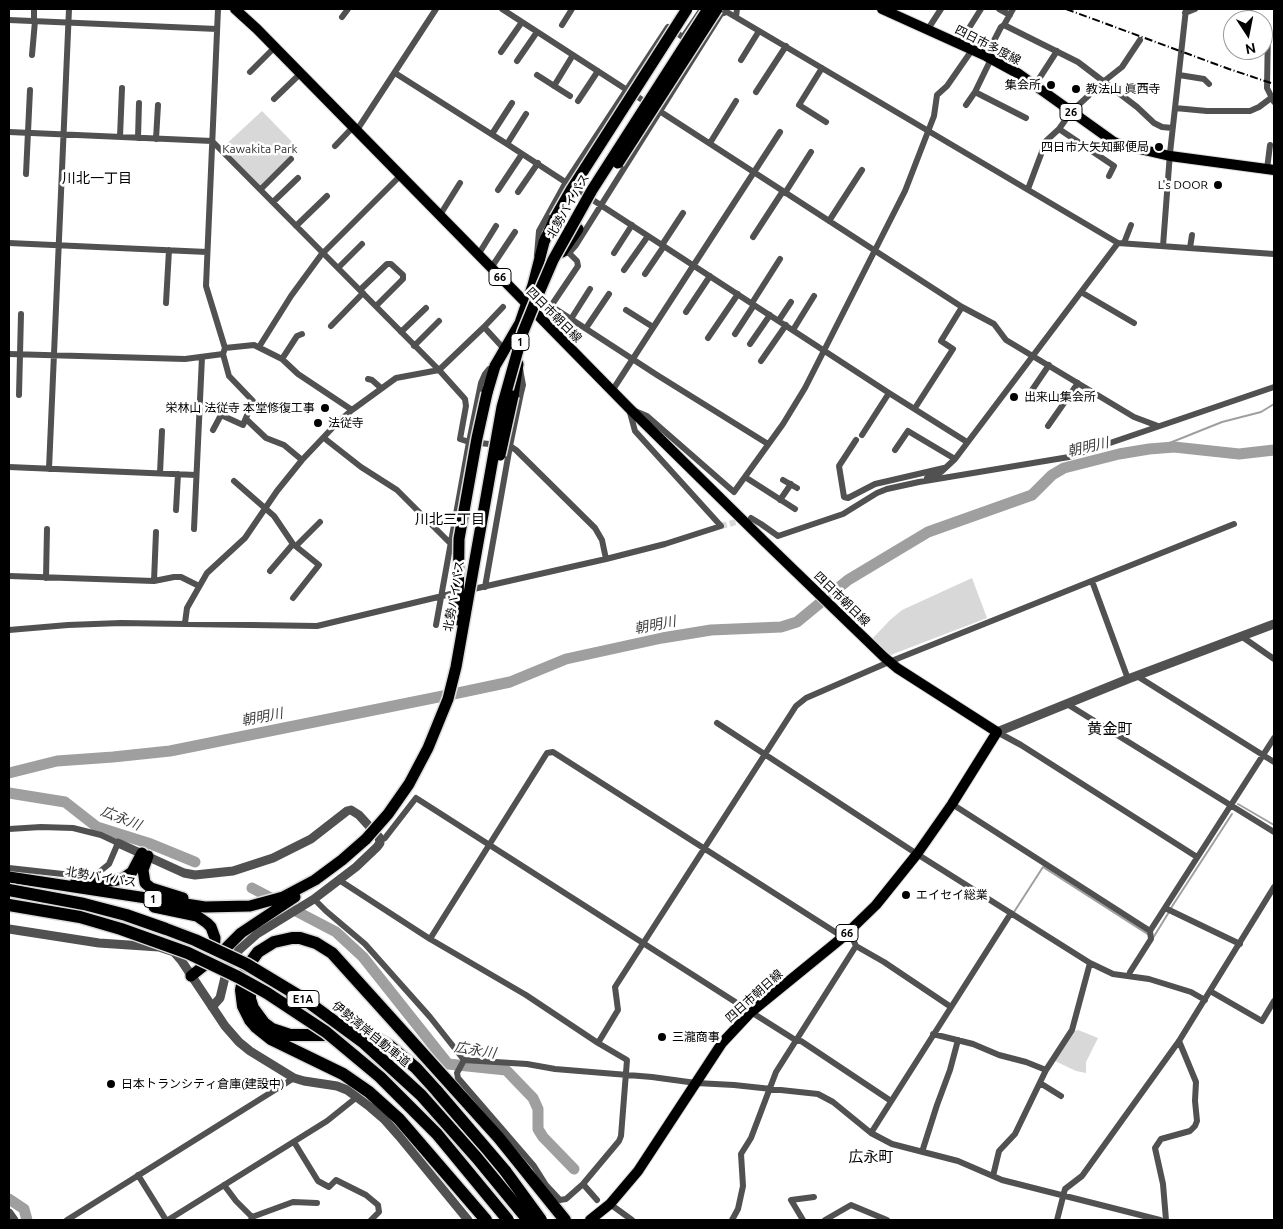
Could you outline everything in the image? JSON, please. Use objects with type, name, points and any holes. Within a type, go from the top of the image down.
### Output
[{"type":"highway","name":"1","points":[[442,717],[455,682],[465,645],[518,364],[544,242],[555,218],[576,182],[687,9]]},
{"type":"highway","name":"北勢バイパス","points":[[287,898],[342,860],[366,839],[388,814],[409,784],[428,748],[442,717],[452,682],[497,433],[511,371],[527,322],[553,260],[572,224],[708,9]]},
{"type":"highway","name":"1","points":[[452,682],[457,631],[459,539],[477,438],[487,393],[496,366],[547,277],[566,253],[599,192],[717,9]]},
{"type":"highway","name":"1","points":[[42,881],[116,881],[132,872],[145,854]]},
{"type":"highway","points":[[145,854],[142,875],[145,883],[151,888],[208,904],[236,904],[287,898]]},
{"type":"highway","name":"北勢バイパス","points":[[9,877],[205,907],[236,907],[261,902]]},
{"type":"highway","points":[[64,885],[90,893],[191,914],[203,919],[213,933],[215,945],[210,958],[191,976]]},
{"type":"highway","name":"伊勢湾岸自動車道","points":[[9,890],[84,904],[126,915],[166,929],[195,940],[246,964],[304,999],[364,1043],[421,1095],[528,1220]]},
{"type":"highway","name":"1","points":[[191,976],[214,960],[241,932],[274,912],[287,898]]},
{"type":"highway","name":"E1A","points":[[9,905],[80,918],[130,932],[188,953],[267,993],[326,1032],[380,1076],[436,1134],[508,1220]]},
{"type":"highway","points":[[486,1220],[399,1119],[368,1092],[328,1066],[271,1039],[250,1020],[243,1006],[241,990],[244,974],[252,959],[266,947],[284,939],[300,938],[325,947],[343,964],[544,1188],[565,1220]]},
{"type":"highway","points":[[541,1219],[452,1107],[397,1052],[376,1038],[360,1035],[301,1036],[281,1033],[272,1029],[258,1016],[250,999],[250,981],[258,963],[264,956],[280,947],[297,945],[315,950],[333,962],[492,1141],[556,1220]]},
{"type":"main road","name":"四日市朝日線","points":[[235,9],[275,47],[629,408],[766,544],[886,659],[997,732],[952,804],[917,854],[876,905],[846,934],[751,1012],[722,1043],[638,1171],[610,1204],[590,1220]]},
{"type":"main road","name":"四日市多度線","points":[[882,9],[928,29],[1019,74],[1114,142],[1131,148],[1170,156],[1271,169]]},
{"type":"street","points":[[32,55],[34,9]]},
{"type":"street","points":[[49,469],[69,9]]},
{"type":"street","points":[[213,430],[221,415],[243,425],[253,401],[229,376],[206,286],[218,9]]},
{"type":"street","points":[[342,17],[348,9]]},
{"type":"street","points":[[335,146],[355,129],[436,9]]},
{"type":"street","points":[[502,9],[962,307],[994,324],[1006,340],[1134,417],[1158,426]]},
{"type":"street","points":[[562,25],[572,9]]},
{"type":"street","points":[[683,37],[702,9]]},
{"type":"street","points":[[736,17],[738,9]]},
{"type":"street","points":[[928,29],[940,9]]},
{"type":"street","points":[[959,44],[981,9]]},
{"type":"street","points":[[966,104],[975,92],[1001,27],[1011,12],[999,9]]},
{"type":"street","points":[[1163,246],[1172,128],[1186,11],[1195,9]]},
{"type":"street","points":[[768,444],[551,306],[578,266],[577,261],[566,253],[576,245],[721,14],[727,12],[736,17],[1121,243],[1274,254]]},
{"type":"street","points":[[9,20],[217,29]]},
{"type":"street","points":[[501,52],[522,22]]},
{"type":"street","points":[[1004,24],[1078,62],[1154,123],[1172,128]]},
{"type":"street","points":[[537,268],[539,231],[566,182],[668,27],[699,49]]},
{"type":"street","points":[[741,60],[759,31]]},
{"type":"street","points":[[517,61],[537,32]]},
{"type":"street","points":[[1028,189],[1046,141],[1071,112],[1122,67],[1140,40]]},
{"type":"street","points":[[756,92],[786,46]]},
{"type":"street","points":[[250,72],[275,47]]},
{"type":"street","points":[[629,408],[647,416],[734,492],[799,399],[905,191],[934,116],[937,95],[947,86],[972,50]]},
{"type":"street","points":[[1035,85],[1057,51]]},
{"type":"street","points":[[554,86],[573,55]]},
{"type":"street","points":[[1175,108],[1207,111],[1250,111],[1259,107],[1273,100],[1267,88],[1271,64]]},
{"type":"street","points":[[822,68],[799,105],[826,122]]},
{"type":"street","points":[[578,101],[598,71]]},
{"type":"street","points":[[395,72],[967,442]]},
{"type":"street","points":[[274,99],[300,73]]},
{"type":"street","points":[[537,75],[570,96]]},
{"type":"street","points":[[1179,75],[1204,79],[1209,84]]},
{"type":"street","points":[[120,137],[122,88]]},
{"type":"street","points":[[26,174],[30,90]]},
{"type":"street","points":[[975,92],[1026,118]]},
{"type":"street","points":[[710,143],[736,101]]},
{"type":"street","points":[[138,138],[140,103]]},
{"type":"street","points":[[492,134],[512,104]]},
{"type":"street","points":[[156,139],[158,105]]},
{"type":"street","points":[[507,144],[526,114]]},
{"type":"street","points":[[1059,128],[1114,166],[1109,176]]},
{"type":"street","points":[[9,132],[212,141],[362,291],[465,399],[466,406],[460,439],[469,442],[510,446],[516,450],[595,528],[602,540],[606,559]]},
{"type":"street","points":[[612,391],[780,132]]},
{"type":"street","points":[[1270,145],[1271,169]]},
{"type":"street","points":[[753,237],[811,152]]},
{"type":"street","points":[[498,190],[522,154]]},
{"type":"street","points":[[261,189],[291,159]]},
{"type":"street","points":[[518,192],[538,163]]},
{"type":"street","points":[[829,221],[862,170]]},
{"type":"street","points":[[259,347],[306,275],[323,253],[401,175]]},
{"type":"street","points":[[273,202],[298,178]]},
{"type":"street","points":[[440,215],[460,183]]},
{"type":"street","points":[[296,226],[327,196]]},
{"type":"street","points":[[645,274],[683,213]]},
{"type":"street","points":[[920,482],[948,467],[1081,292],[1121,243],[1131,225]]},
{"type":"street","points":[[478,255],[496,226]]},
{"type":"street","points":[[614,253],[632,226]]},
{"type":"street","points":[[491,268],[515,232]]},
{"type":"street","points":[[1190,248],[1192,235]]},
{"type":"street","points":[[624,270],[648,236]]},
{"type":"street","points":[[9,243],[208,252]]},
{"type":"street","points":[[338,268],[362,244]]},
{"type":"street","points":[[166,303],[169,250]]},
{"type":"street","points":[[735,334],[780,259]]},
{"type":"street","points":[[330,326],[387,264],[391,264],[402,275],[402,279],[376,306]]},
{"type":"street","points":[[686,312],[710,276]]},
{"type":"street","points":[[571,318],[590,288]]},
{"type":"street","points":[[1081,292],[1134,323]]},
{"type":"street","points":[[586,328],[609,294]]},
{"type":"street","points":[[708,338],[738,294]]},
{"type":"street","points":[[793,330],[814,296]]},
{"type":"street","points":[[779,320],[791,302]]},
{"type":"street","points":[[915,408],[953,349],[941,341],[962,307]]},
{"type":"street","points":[[401,332],[426,308]]},
{"type":"street","points":[[626,310],[653,327]]},
{"type":"street","points":[[185,623],[187,608],[206,573],[245,538],[277,491],[302,460],[338,422],[396,378],[439,370],[501,311]]},
{"type":"street","points":[[19,395],[22,314]]},
{"type":"street","points":[[750,344],[770,315]]},
{"type":"street","points":[[414,346],[439,321]]},
{"type":"street","points":[[762,361],[786,325]]},
{"type":"street","points":[[484,327],[505,350]]},
{"type":"street","points":[[282,359],[297,336],[302,334]]},
{"type":"street","points":[[9,354],[167,359],[202,357],[249,345],[259,347],[282,359],[298,374],[352,410]]},
{"type":"street","points":[[194,529],[202,357]]},
{"type":"street","points":[[485,587],[523,384],[518,364]]},
{"type":"street","points":[[1030,393],[1049,365]]},
{"type":"street","points":[[436,625],[481,383],[489,369],[496,366]]},
{"type":"street","points":[[368,379],[381,388]]},
{"type":"street","points":[[1048,426],[1078,383]]},
{"type":"street","points":[[751,518],[778,536],[843,514],[877,493],[920,482],[1059,460],[1274,387]]},
{"type":"street","points":[[862,435],[889,393]]},
{"type":"street","points":[[9,630],[68,625],[185,623],[317,626],[606,559],[665,544],[721,526],[635,431],[629,408]]},
{"type":"street","points":[[246,419],[266,438],[278,442],[302,460]]},
{"type":"street","points":[[160,473],[162,431]]},
{"type":"street","points":[[894,450],[908,431],[955,458]]},
{"type":"street","points":[[324,438],[362,467],[397,490],[450,543]]},
{"type":"street","points":[[856,440],[839,466],[844,498],[848,498],[875,484],[948,467]]},
{"type":"street","points":[[9,467],[196,475]]},
{"type":"street","points":[[176,510],[178,474]]},
{"type":"street","points":[[745,477],[795,509]]},
{"type":"street","points":[[780,500],[794,486],[784,480]]},
{"type":"street","points":[[234,481],[274,516],[295,545],[319,565],[294,598]]},
{"type":"street","points":[[270,571],[320,522]]},
{"type":"street","points":[[598,1043],[618,1010],[615,987],[796,706],[806,698],[886,659],[1092,581],[1234,524]]},
{"type":"street","points":[[46,578],[47,530]]},
{"type":"street","points":[[154,581],[156,532]]},
{"type":"street","points":[[9,576],[154,581],[181,577],[199,586]]},
{"type":"street","points":[[1092,581],[1132,677],[1274,762]]},
{"type":"street","points":[[997,732],[1132,677],[1274,624]]},
{"type":"street","points":[[1241,636],[1274,659]]},
{"type":"street","points":[[1067,704],[1274,832]]},
{"type":"street","points":[[717,723],[917,854],[1090,963],[1113,974],[1149,979],[1192,992],[1205,1000]]},
{"type":"street","points":[[997,732],[1197,857]]},
{"type":"street","points":[[1128,976],[1197,857],[1274,738]]},
{"type":"street","points":[[430,939],[547,753],[553,752],[704,849],[846,934],[852,935],[856,946],[884,962],[951,1007]]},
{"type":"street","points":[[212,1007],[220,998],[228,969],[239,950],[257,934],[314,899],[339,880],[377,847],[380,840],[385,838],[416,798],[751,1012],[797,1041],[801,1041],[890,1103]]},
{"type":"street","points":[[952,804],[1151,935]]},
{"type":"street","points":[[9,829],[40,827],[73,828],[101,835],[189,875],[233,871],[259,864],[300,846],[331,825],[344,813],[351,810],[369,824],[380,840]]},
{"type":"street","points":[[9,868],[72,875],[98,873],[108,864],[118,843]]},
{"type":"street","points":[[339,880],[430,939],[526,995],[627,1060],[619,1141],[584,1184],[563,1200],[560,1200],[544,1188],[534,1166],[458,1078],[457,1073],[464,1061]]},
{"type":"street","points":[[1057,1220],[1065,1188],[1082,1176],[1180,1041],[1274,887]]},
{"type":"street","points":[[314,899],[365,944],[430,1017],[464,1061],[527,1064],[555,1069],[818,1094],[825,1097],[871,1133],[892,1144],[958,1161],[993,1176],[1063,1196],[1160,1220]]},
{"type":"street","points":[[1168,910],[1240,944]]},
{"type":"street","points":[[871,1133],[1013,914]]},
{"type":"street","points":[[9,929],[99,943],[168,949],[178,956],[225,1026],[239,1042],[250,1051],[294,1078],[337,1086],[357,1097],[384,1119],[468,1220]]},
{"type":"street","points":[[732,1220],[738,1209],[742,1186],[741,1154],[754,1130],[776,1072],[856,946]]},
{"type":"street","points":[[993,1176],[999,1151],[1016,1134],[1046,1070],[1072,1030],[1090,963]]},
{"type":"street","points":[[1210,991],[1262,1022],[1274,1001]]},
{"type":"street","points":[[935,1035],[958,1040],[1046,1070]]},
{"type":"street","points":[[922,1152],[936,1105],[950,1070],[958,1040]]},
{"type":"street","points":[[1166,1220],[1161,1175],[1155,1148],[1161,1139],[1190,1131],[1197,1121],[1196,1082],[1180,1041]]},
{"type":"street","points":[[67,1220],[294,1078]]},
{"type":"street","points":[[1040,1083],[1061,1096]]},
{"type":"street","points":[[138,1175],[167,1220],[328,1121],[357,1097]]},
{"type":"street","points":[[294,1142],[318,1180],[329,1187],[336,1180],[366,1195],[378,1205],[379,1212],[371,1220]]},
{"type":"street","points":[[584,1184],[597,1200]]},
{"type":"street","points":[[224,1185],[236,1202],[252,1219],[293,1202],[317,1203]]},
{"type":"street","points":[[803,1220],[791,1200],[814,1197]]},
{"type":"street","points":[[610,1204],[632,1220]]},
{"type":"street","points":[[825,1220],[851,1205],[887,1220]]},
{"type":"street","points":[[9,1213],[14,1220]]},
{"type":"green space","name":"Kawakita Park","points":[[262,111],[298,148],[260,187],[222,148]]},
{"type":"green space","points":[[972,578],[987,618],[888,656],[872,639],[902,610]]},
{"type":"green space","points":[[1078,1030],[1098,1038],[1086,1062],[1086,1073],[1076,1071],[1055,1061],[1075,1031]]},
{"type":"waterway","points":[[1157,448],[1222,422],[1261,412],[1274,404]]},
{"type":"waterway","name":"朝明川","points":[[9,773],[57,761],[170,751],[458,693],[510,682],[566,659],[662,638],[711,630],[781,627],[797,622],[848,580],[928,532],[1032,495],[1052,475],[1064,468],[1119,454],[1149,449],[1174,447],[1239,454],[1274,450]]},
{"type":"waterway","name":"広永川","points":[[9,793],[65,802],[97,827],[151,844],[195,862]]},
{"type":"waterway","points":[[1238,804],[1274,825]]},
{"type":"waterway","points":[[1171,908],[1232,814]]},
{"type":"waterway","points":[[1014,912],[1043,867],[1149,935]]},
{"type":"waterway","name":"広永川","points":[[252,888],[336,932],[363,957],[448,1064],[506,1070],[533,1098],[538,1109],[538,1129],[543,1137],[574,1169]]},
{"type":"waterway","points":[[1153,938],[1169,912]]},
{"type":"waterway","points":[[9,1199],[24,1209],[27,1220]]},
{"type":"tunnel","points":[[721,526],[744,520]]},
{"type":"railway","points":[[1066,9],[1274,84]]},
{"type":"place","name":"集会所","points":[[1051,85]]},
{"type":"place","name":"教法山 眞西寺","points":[[1076,89]]},
{"type":"place","name":"四日市大矢知郵便局","points":[[1159,147]]},
{"type":"place","name":"L's DOOR","points":[[1218,185]]},
{"type":"place","name":"出来山集会所","points":[[1014,397]]},
{"type":"place","name":"栄林山 法従寺 本堂修復工事","points":[[325,408]]},
{"type":"place","name":"法従寺","points":[[318,423]]},
{"type":"place","name":"エイセイ総業","points":[[906,895]]},
{"type":"place","name":"三瀧商事","points":[[662,1037]]},
{"type":"place","name":"日本トランシティ倉庫(建設中)","points":[[111,1084]]},
{"type":"district","name":"川北一丁目","points":[[97,178]]},
{"type":"district","name":"川北三丁目","points":[[450,519]]},
{"type":"district","name":"黄金町","points":[[1110,729]]},
{"type":"district","name":"広永町","points":[[871,1157]]}]
